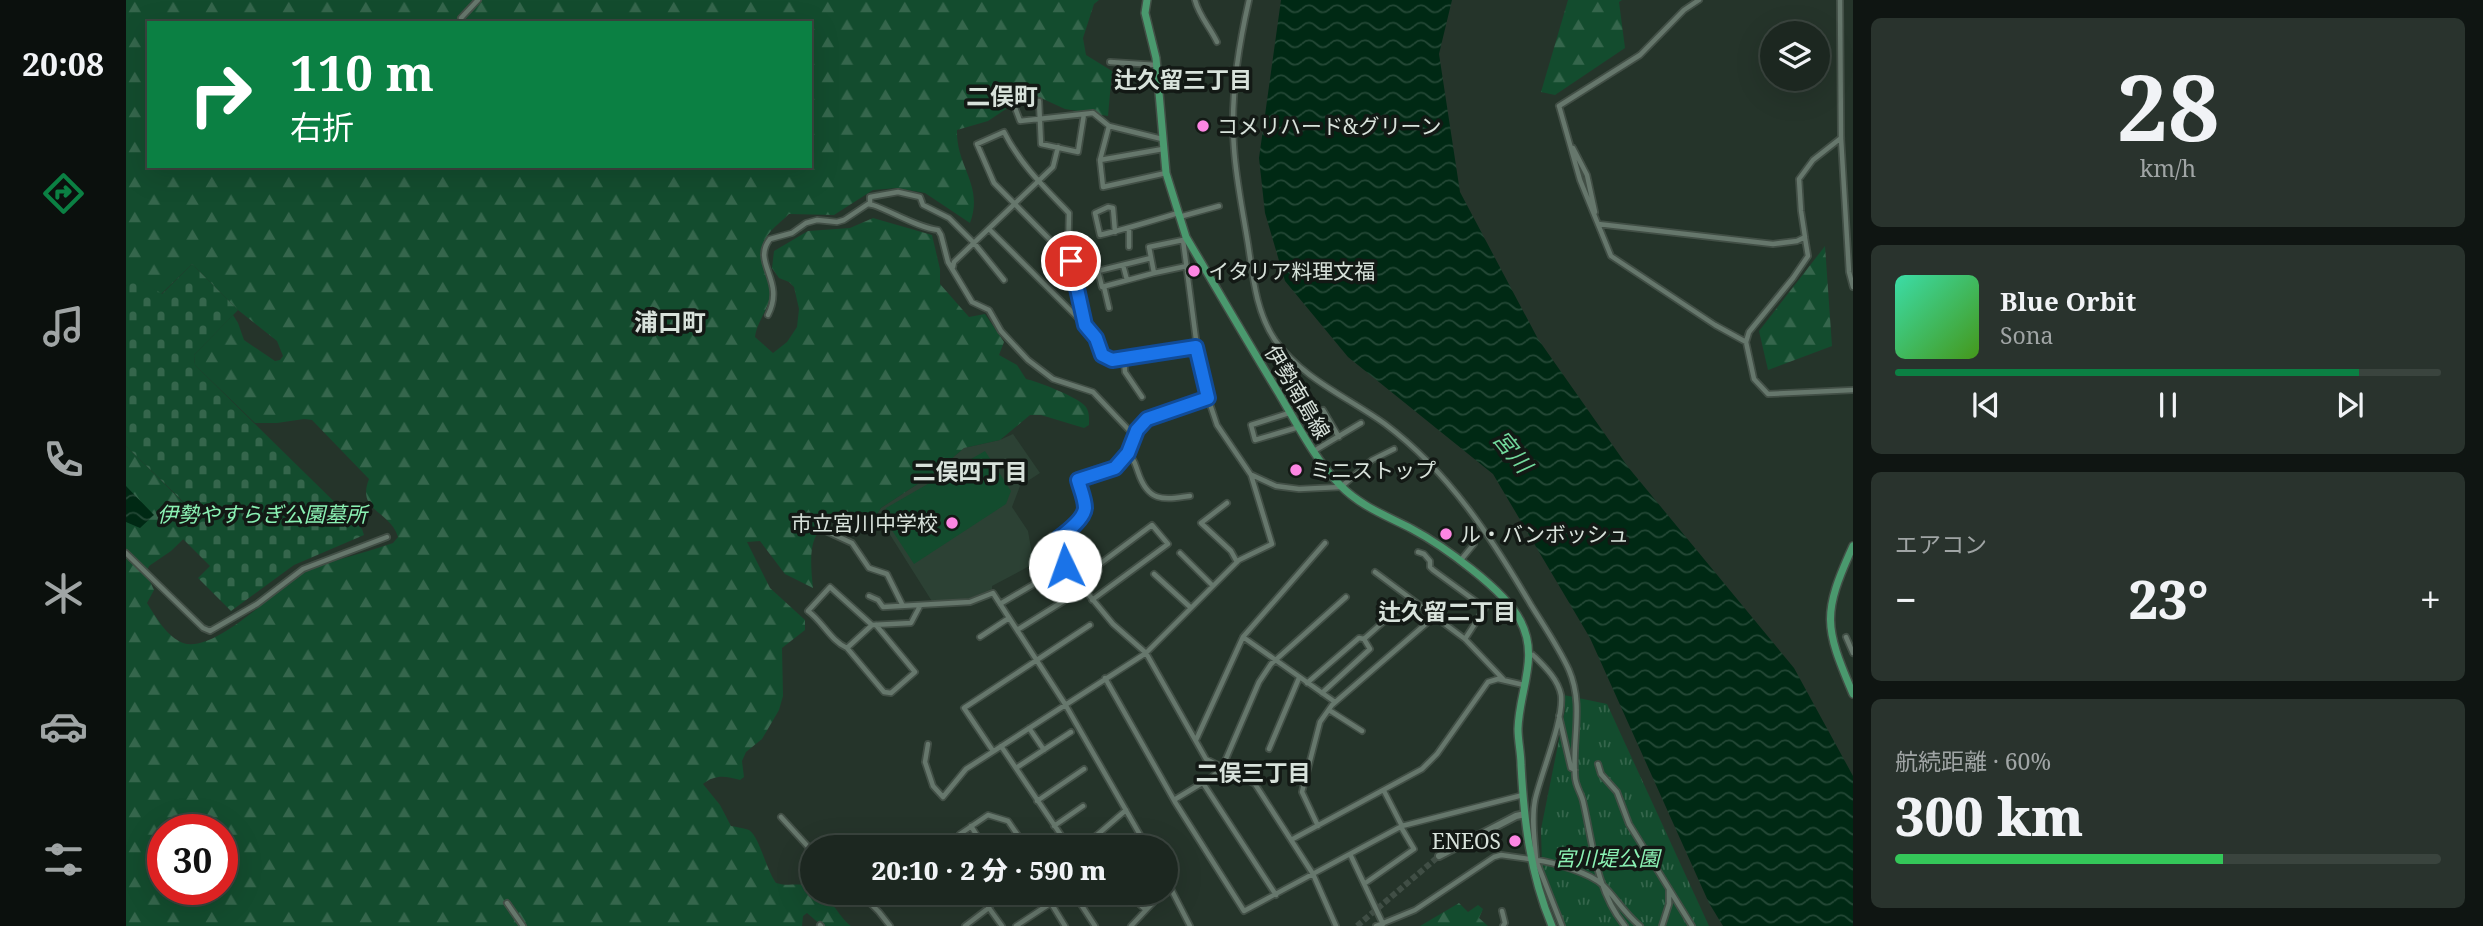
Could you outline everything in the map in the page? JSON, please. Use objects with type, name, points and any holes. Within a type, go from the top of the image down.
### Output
[{"type":"main road","name":"伊勢南島線","points":[[1147,0],[1145,13],[1157,65],[1166,173],[1185,239],[1313,451],[1341,486],[1365,505],[1431,540],[1500,592],[1527,635],[1530,653],[1518,727],[1523,795],[1541,901],[1552,926]]},
{"type":"main road","points":[[1853,546],[1832,598],[1830,621],[1834,647],[1853,694]]},
{"type":"street","points":[[461,18],[478,0]]},
{"type":"street","points":[[1195,0],[1198,12],[1211,28],[1217,42]]},
{"type":"street","points":[[1249,0],[1235,87],[1233,148],[1255,291],[1268,328],[1295,365],[1311,378],[1384,423],[1420,453],[1459,494],[1501,553],[1569,671],[1577,712],[1575,770],[1601,883],[1608,901],[1625,926]]},
{"type":"street","points":[[1699,0],[1684,10],[1640,55],[1559,106],[1569,140],[1587,175],[1598,224],[1611,256],[1715,325],[1746,342]]},
{"type":"street","points":[[1839,0],[1841,138],[1849,272],[1853,287]]},
{"type":"street","points":[[1110,62],[1157,65]]},
{"type":"street","points":[[1039,101],[1041,144],[1078,152],[1084,114]]},
{"type":"street","points":[[1014,104],[1020,121],[1093,113],[1109,125],[1162,139]]},
{"type":"street","points":[[1109,125],[1100,160],[1103,187],[1166,173]]},
{"type":"street","points":[[1068,258],[994,183],[977,144],[1003,132],[1016,155],[1037,181],[1069,213],[1068,258],[1085,325]]},
{"type":"street","points":[[1841,138],[1813,160],[1799,179],[1808,256],[1794,278],[1749,332],[1746,342],[1754,379],[1768,394],[1853,390]]},
{"type":"street","points":[[953,267],[954,262],[1053,167],[1058,147]]},
{"type":"street","points":[[1100,160],[1163,149]]},
{"type":"street","points":[[870,204],[870,197],[898,192],[908,192],[920,197],[928,209],[938,211],[949,218],[974,243],[1004,280]]},
{"type":"street","points":[[870,204],[927,229],[938,230],[948,262],[972,302],[989,310],[1001,331],[1028,360],[1053,379],[1093,392],[1128,429],[1137,430]]},
{"type":"street","points":[[768,315],[774,303],[774,287],[763,252],[771,239],[792,233],[806,223],[817,220],[845,220],[870,204]]},
{"type":"street","points":[[1115,232],[1113,208],[1108,207],[1095,213],[1100,235],[1115,232],[1178,215],[1219,206]]},
{"type":"street","points":[[1598,224],[1773,244],[1797,241],[1805,237]]},
{"type":"street","points":[[1129,228],[1129,247]]},
{"type":"street","points":[[989,229],[1085,325],[1096,338],[1102,355],[1112,360],[1124,359],[1196,347]]},
{"type":"street","points":[[928,744],[925,762],[933,786],[943,797],[966,769],[1146,653],[1237,562],[1272,544],[1251,475],[1217,425],[1208,398],[1196,347],[1185,239],[1149,247],[1154,273]]},
{"type":"street","points":[[1098,271],[1151,258]]},
{"type":"street","points":[[1095,260],[1109,308]]},
{"type":"street","points":[[1123,265],[1128,280]]},
{"type":"street","points":[[1104,287],[1187,265]]},
{"type":"street","points":[[1124,359],[1125,372],[1142,397]]},
{"type":"street","points":[[1208,398],[1147,419],[1137,430],[1128,453],[1115,468],[1078,480],[1085,507],[1083,513],[1059,538],[1065,566],[1113,624],[1146,653],[1206,759],[1255,783],[1313,874],[1336,926]]},
{"type":"street","points":[[1323,410],[1339,437]]},
{"type":"street","points":[[1290,412],[1251,425],[1255,440],[1299,427]]},
{"type":"street","points":[[1313,451],[1361,423]]},
{"type":"street","points":[[1251,475],[1276,486],[1299,489],[1341,486],[1372,460],[1394,449]]},
{"type":"street","points":[[1128,453],[1133,458],[1147,492],[1164,500],[1190,496]]},
{"type":"street","points":[[1227,503],[1201,523],[1231,551],[1237,562]]},
{"type":"street","points":[[1077,581],[1152,525],[1168,544],[1092,600]]},
{"type":"street","points":[[826,531],[852,543],[869,568],[887,574],[903,606]]},
{"type":"street","points":[[126,553],[202,628],[210,631],[257,604],[303,569],[387,537]]},
{"type":"street","points":[[1196,741],[1243,637],[1325,542]]},
{"type":"street","points":[[1459,562],[1474,544]]},
{"type":"street","points":[[1418,552],[1430,561],[1433,570],[1485,608],[1465,639]]},
{"type":"street","points":[[1180,553],[1212,585]]},
{"type":"street","points":[[1000,604],[1065,566]]},
{"type":"street","points":[[1375,572],[1465,639],[1503,680]]},
{"type":"street","points":[[1154,574],[1190,607]]},
{"type":"street","points":[[830,587],[874,625],[915,672],[891,692],[884,692],[847,648],[839,644],[819,619],[808,611],[830,587]]},
{"type":"street","points":[[869,596],[878,600],[883,607],[970,602],[993,593],[1065,704],[1140,835]]},
{"type":"street","points":[[1174,800],[1222,768],[1259,682],[1276,660],[1346,597]]},
{"type":"street","points":[[1017,630],[1067,599]]},
{"type":"street","points":[[847,648],[874,625],[911,623],[920,605]]},
{"type":"street","points":[[1307,683],[1359,638],[1364,639],[1399,607]]},
{"type":"street","points":[[1318,826],[1302,792],[1320,722],[1335,702],[1435,616]]},
{"type":"street","points":[[980,637],[1009,618]]},
{"type":"street","points":[[993,751],[964,709],[1090,625]]},
{"type":"street","points":[[1243,637],[1335,702]]},
{"type":"street","points":[[1322,692],[1370,649],[1364,639]]},
{"type":"street","points":[[1849,639],[1853,653]]},
{"type":"street","points":[[1533,655],[1555,679],[1561,694],[1559,715],[1535,800],[1533,860],[1562,926]]},
{"type":"street","points":[[1105,678],[1174,800],[1244,912],[1402,826],[1523,795]]},
{"type":"street","points":[[1269,749],[1299,678]]},
{"type":"street","points":[[1291,840],[1422,769],[1431,761],[1486,684],[1494,679],[1525,685]]},
{"type":"street","points":[[1329,710],[1362,731]]},
{"type":"street","points":[[1559,715],[1571,768],[1575,770]]},
{"type":"street","points":[[1029,728],[1044,750]]},
{"type":"street","points":[[1016,768],[1071,732]]},
{"type":"street","points":[[1001,746],[1060,835]]},
{"type":"street","points":[[1598,764],[1601,774],[1617,792],[1625,817],[1692,926]]},
{"type":"street","points":[[1037,801],[1084,769]]},
{"type":"street","points":[[1203,783],[1276,895]]},
{"type":"street","points":[[1364,884],[1414,849],[1384,791]]},
{"type":"street","points":[[1054,826],[1083,806]]},
{"type":"street","points":[[1097,835],[1126,810]]},
{"type":"street","points":[[1439,856],[1516,816],[1525,814]]},
{"type":"street","points":[[960,834],[988,815],[1008,821],[1017,835]]},
{"type":"street","points":[[781,817],[800,838]]},
{"type":"street","points":[[971,826],[977,835]]},
{"type":"street","points":[[1350,854],[1382,924]]},
{"type":"street","points":[[1376,926],[1415,910],[1494,857],[1502,855],[1556,862],[1601,883],[1629,917],[1640,926]]},
{"type":"street","points":[[1662,926],[1669,904],[1669,888]]},
{"type":"street","points":[[507,903],[523,926]]},
{"type":"street","points":[[871,905],[890,926]]},
{"type":"street","points":[[1016,926],[1048,905]]},
{"type":"street","points":[[1052,905],[1065,926]]},
{"type":"street","points":[[1081,905],[1095,926]]},
{"type":"street","points":[[1140,905],[1146,910]]},
{"type":"street","points":[[1131,926],[1151,905]]},
{"type":"street","points":[[1176,905],[1190,926]]},
{"type":"street","points":[[965,926],[989,907],[1002,926]]},
{"type":"street","points":[[1502,911],[1503,926]]},
{"type":"shaded area","name":"市立宮川中学校","points":[[1013,434],[1040,473],[1020,486],[1012,507],[1028,531],[1032,554],[1037,562],[992,586],[992,589],[970,598],[933,603],[877,514],[881,508],[936,472],[964,448],[1000,440]]},
{"type":"green space","points":[[126,0],[1099,0],[1094,4],[1083,38],[1086,55],[1112,71],[1108,116],[1065,109],[1030,93],[988,121],[957,130],[961,155],[974,198],[970,223],[925,193],[897,188],[873,190],[834,215],[789,214],[770,232],[763,244],[762,259],[770,296],[755,337],[773,353],[787,342],[797,327],[799,309],[794,287],[779,278],[772,268],[774,251],[808,231],[850,228],[873,218],[932,235],[940,269],[940,284],[969,317],[985,314],[1004,342],[999,355],[1017,365],[1026,379],[1078,401],[1085,406],[1089,414],[1089,425],[1084,428],[1041,415],[1030,415],[1000,440],[964,448],[936,472],[881,508],[877,514],[841,519],[829,524],[820,530],[812,551],[813,588],[785,574],[760,541],[747,542],[770,588],[805,620],[805,630],[782,648],[783,696],[779,710],[762,739],[746,752],[742,761],[744,777],[740,780],[716,777],[703,784],[720,805],[731,826],[753,833],[776,883],[800,885],[800,905],[832,905],[851,926],[822,926],[807,913],[803,916],[802,926],[126,926],[126,446],[202,521],[171,551],[149,566],[146,573],[154,590],[147,603],[167,631],[183,643],[197,644],[212,639],[306,572],[393,543],[398,537],[388,521],[370,505],[366,490],[369,479],[312,420],[255,423],[195,365],[194,355],[233,315],[244,340],[275,361],[283,356],[277,341],[238,310],[192,264],[161,294],[138,278],[126,286]]},
{"type":"green space","points":[[1568,0],[1622,0],[1619,2],[1625,48],[1555,95],[1541,92]]},
{"type":"green space","points":[[1825,246],[1832,346],[1768,370],[1759,331]]},
{"type":"green space","name":"伊勢やすらぎ公園墓所","points":[[192,264],[238,310],[194,355],[195,365],[362,529],[364,535],[294,565],[231,611],[198,578],[210,566],[183,539],[202,520],[126,446],[126,286],[137,277],[162,294]]},
{"type":"green space","points":[[985,451],[1011,491],[1006,504],[914,564],[884,518],[886,508]]},
{"type":"green space","name":"宮川堤公園","points":[[1564,695],[1607,704],[1709,926],[1563,926],[1542,866],[1541,829],[1565,710]]},
{"type":"green space","points":[[1459,903],[1468,912],[1478,905],[1483,909],[1479,918],[1488,926],[1420,926]]},
{"type":"water","name":"宮川","points":[[1281,0],[1452,0],[1439,54],[1460,192],[1538,339],[1628,467],[1794,668],[1853,776],[1853,926],[1723,926],[1709,903],[1590,638],[1493,474],[1348,357],[1285,281],[1265,213],[1259,158]]},
{"type":"water","points":[[126,486],[154,515],[140,528],[126,522]]},
{"type":"tunnel","points":[[1357,926],[1439,856]]},
{"type":"place","name":"コメリハード&グリーン","points":[[1203,126]]},
{"type":"place","name":"イタリア料理文福","points":[[1194,271]]},
{"type":"place","name":"ミニストップ","points":[[1296,470]]},
{"type":"place","name":"市立宮川中学校","points":[[952,523]]},
{"type":"place","name":"ル・バンボッシュ","points":[[1446,534]]},
{"type":"place","name":"ENEOS","points":[[1515,841]]},
{"type":"district","name":"辻久留三丁目","points":[[1183,79]]},
{"type":"district","name":"二俣町","points":[[1002,95]]},
{"type":"district","name":"浦口町","points":[[670,321]]},
{"type":"district","name":"二俣四丁目","points":[[970,471]]},
{"type":"district","name":"辻久留二丁目","points":[[1447,611]]},
{"type":"district","name":"二俣三丁目","points":[[1253,772]]},
{"type":"route","points":[[1065,566],[1059,538],[1083,513],[1085,507],[1078,480],[1115,468],[1128,453],[1137,430],[1147,419],[1208,398],[1196,347],[1125,359],[1106,359],[1096,338],[1085,325],[1071,261]]}]
